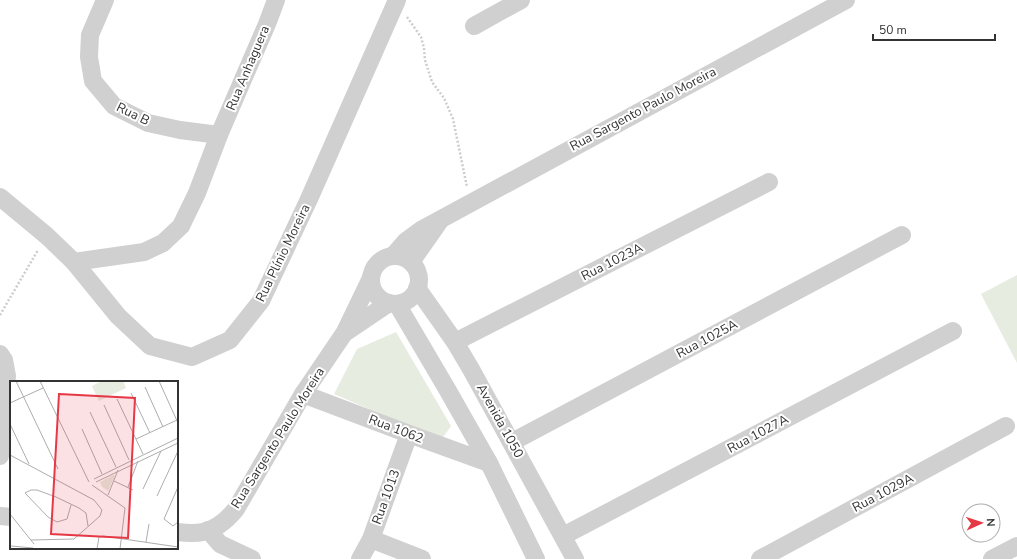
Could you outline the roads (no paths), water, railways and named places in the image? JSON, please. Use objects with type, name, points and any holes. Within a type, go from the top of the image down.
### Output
[{"type":"street","name":"Rua B","points":[[105,0],[90,35],[90,56],[94,81],[114,106],[148,123],[180,130],[219,135]]},
{"type":"street","name":"Rua Anhaguera","points":[[74,262],[144,252],[162,244],[181,226],[197,193],[219,135],[276,0]]},
{"type":"street","points":[[474,26],[521,0]]},
{"type":"street","name":"Rua Sargento Paulo Moreira","points":[[392,256],[406,241],[421,230],[846,0]]},
{"type":"street","name":"Rua Plínio Moreira","points":[[0,197],[47,236],[74,262],[118,316],[150,346],[192,357],[230,340],[261,301],[309,199],[397,1]]},
{"type":"street","name":"Rua 1023A","points":[[455,342],[769,182]]},
{"type":"street","name":"Rua Sargento Paulo Moreira","points":[[411,262],[441,220]]},
{"type":"street","name":"Rua 1025A","points":[[512,442],[902,235]]},
{"type":"street","points":[[399,256],[406,258],[411,262],[416,268],[419,281],[414,294],[409,299],[403,302],[393,303],[381,299],[375,294],[372,286],[372,271],[380,261],[386,257],[399,256]]},
{"type":"street","name":"Rua Sargento Paulo Moreira","points":[[178,532],[202,532],[216,527],[227,520],[236,509],[304,394],[345,332],[371,278]]},
{"type":"street","name":"Avenida 1050","points":[[417,288],[455,342],[512,442],[563,536],[573,558]]},
{"type":"street","points":[[393,303],[443,382],[489,463],[536,559]]},
{"type":"street","name":"Rua Sargento Paulo Moreira","points":[[345,332],[393,303]]},
{"type":"street","name":"Rua 1027A","points":[[563,536],[953,331]]},
{"type":"street","points":[[0,354],[4,360],[7,376],[0,456]]},
{"type":"street","name":"Rua 1062","points":[[304,394],[489,463]]},
{"type":"street","name":"Rua 1029A","points":[[760,559],[1006,426]]},
{"type":"street","name":"Rua 1013","points":[[360,559],[371,539],[409,434]]},
{"type":"street","points":[[0,516],[10,517]]},
{"type":"street","points":[[208,530],[220,544],[252,559]]},
{"type":"street","points":[[371,539],[422,559]]},
{"type":"street","points":[[992,559],[1017,546]]}]
